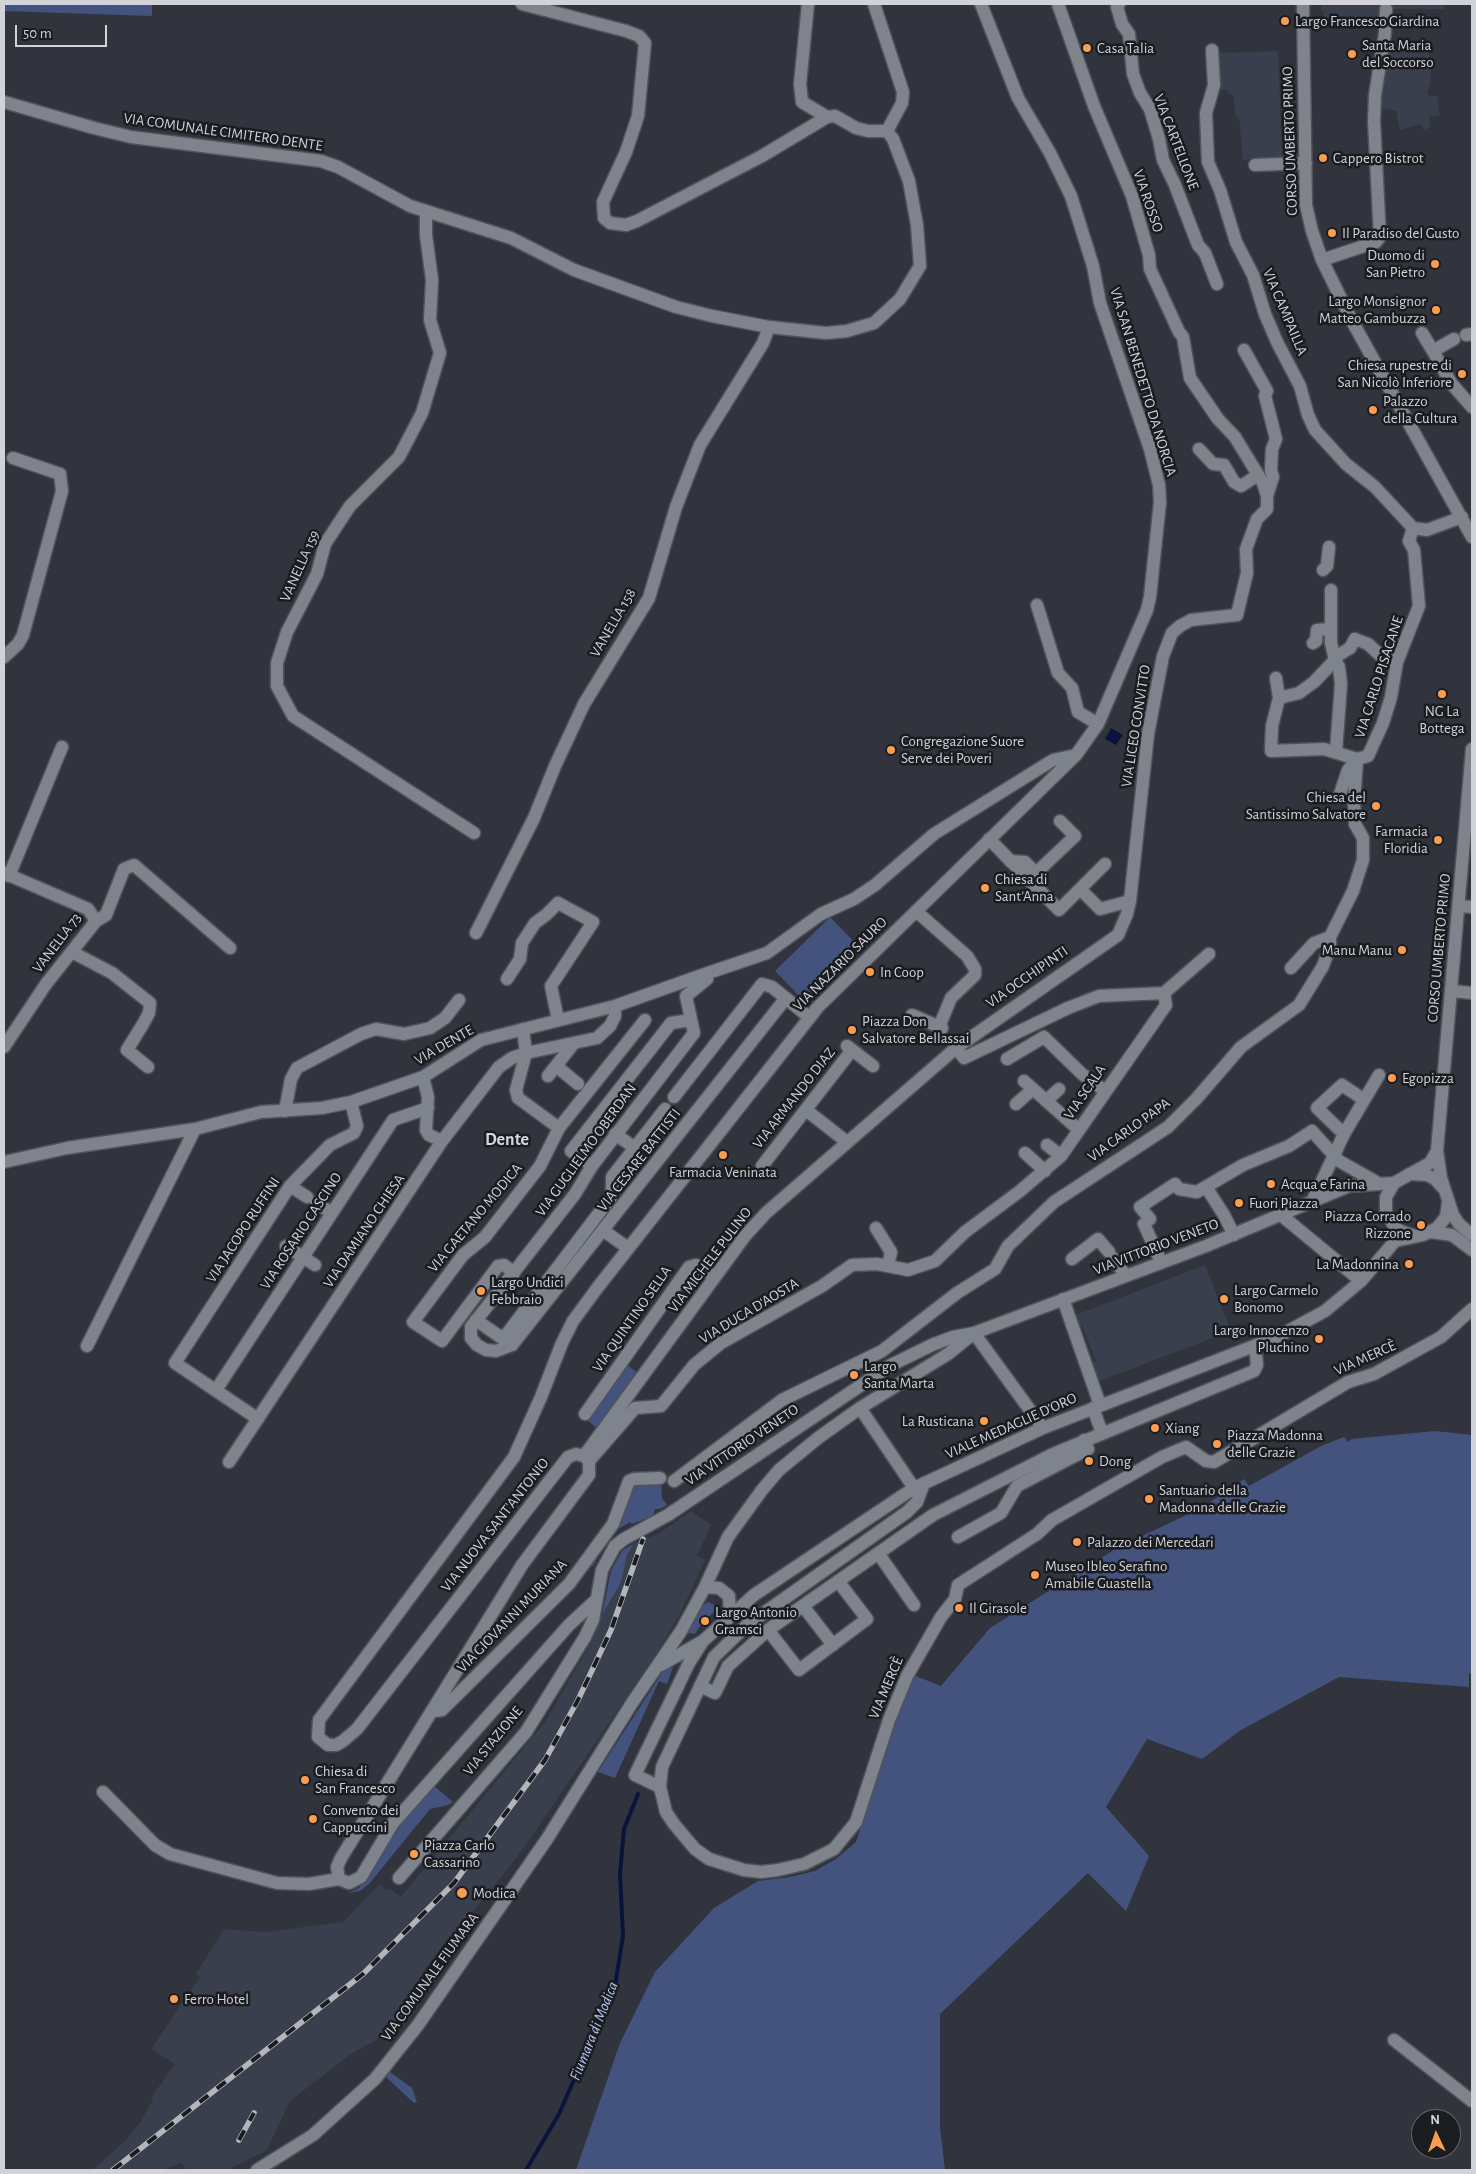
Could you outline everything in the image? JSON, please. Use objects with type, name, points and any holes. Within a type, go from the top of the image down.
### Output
[{"type":"street","points":[[522,4],[626,31],[639,36],[645,43],[638,116],[629,143],[603,202],[604,218],[610,223],[626,225],[762,156],[827,117],[835,116],[856,128],[868,132],[887,131],[902,103],[903,92],[874,4]]},
{"type":"street","points":[[808,4],[800,84],[802,102],[827,117]]},
{"type":"street","name":"VIA SAN BENEDETTO DA NORCIA","points":[[981,4],[1018,98],[1050,153],[1071,196],[1093,266],[1100,303],[1150,449],[1159,485],[1160,502],[1150,597],[1098,724]]},
{"type":"street","name":"VIA ROSSO","points":[[1058,4],[1083,74],[1132,196],[1149,255],[1150,269],[1179,332],[1183,336],[1190,378],[1218,420],[1235,437],[1258,475],[1267,496]]},
{"type":"street","name":"CORSO UMBERTO PRIMO","points":[[1303,4],[1307,211],[1322,260],[1352,321],[1472,538]]},
{"type":"street","name":"VIA CARTELLONE","points":[[1119,6],[1122,24],[1129,34],[1133,74],[1140,94],[1150,109],[1160,139],[1163,160],[1175,185],[1198,245],[1205,253],[1217,284]]},
{"type":"street","points":[[1322,260],[1376,242],[1380,237],[1374,121],[1375,95],[1385,33],[1386,10]]},
{"type":"street","name":"VIA CAMPAILLA","points":[[1212,50],[1214,85],[1206,113],[1208,162],[1226,206],[1236,242],[1253,275],[1265,314],[1300,386],[1308,415],[1315,430],[1346,464],[1374,487],[1413,528]]},
{"type":"street","name":"VIA COMUNALE CIMITERO DENTE","points":[[4,102],[84,126],[132,137],[321,161],[338,167],[410,206],[511,238],[574,270],[676,308],[769,327],[826,333],[847,331],[874,323],[886,314],[900,299],[920,266],[917,225],[909,181],[893,139],[887,131]]},
{"type":"street","points":[[1255,165],[1306,163]]},
{"type":"street","name":"VANELLA 159","points":[[426,212],[426,235],[432,280],[430,320],[440,353],[422,413],[399,458],[350,506],[325,544],[317,574],[287,632],[277,663],[277,686],[292,716],[474,833]]},
{"type":"street","name":"VANELLA 158","points":[[476,933],[534,818],[555,766],[584,704],[648,598],[676,507],[700,445],[763,343],[769,327]]},
{"type":"street","points":[[1422,333],[1451,383],[1472,407]]},
{"type":"street","points":[[1433,351],[1464,336]]},
{"type":"street","name":"VIA LICEO CONVITTO","points":[[1118,935],[1130,901],[1148,734],[1163,656],[1172,633],[1180,626],[1191,620],[1237,615],[1247,573],[1246,549],[1257,520],[1267,510],[1267,496],[1273,477],[1271,470],[1272,449],[1276,440],[1264,396],[1267,391],[1244,350]]},
{"type":"street","points":[[1199,448],[1213,464],[1224,465],[1234,482],[1242,486],[1258,475]]},
{"type":"street","points":[[4,657],[18,644],[28,622],[62,490],[60,474],[14,458]]},
{"type":"street","points":[[1413,528],[1428,530],[1462,517]]},
{"type":"street","name":"VIA CARLO PISACANE","points":[[1359,829],[1355,824],[1354,802],[1357,759],[1368,756],[1383,723],[1391,697],[1397,662],[1419,606],[1414,550],[1410,540],[1413,528]]},
{"type":"street","points":[[1323,570],[1328,566],[1329,547]]},
{"type":"street","points":[[1331,590],[1330,630],[1334,659],[1339,667],[1341,684],[1336,751]]},
{"type":"street","points":[[1037,605],[1058,673],[1072,688],[1078,712],[1098,724]]},
{"type":"street","points":[[1313,643],[1316,641],[1317,630],[1330,630]]},
{"type":"street","points":[[1279,698],[1299,693],[1314,682],[1334,659],[1350,648],[1355,639],[1368,644],[1382,657],[1397,662]]},
{"type":"street","points":[[1276,678],[1279,698],[1272,726],[1271,751],[1324,749],[1336,751],[1357,759],[1348,770],[1339,797]]},
{"type":"street","name":"VIA NAZARIO SAURO","points":[[628,1248],[809,1017],[1076,755],[1098,724]]},
{"type":"street","points":[[7,874],[62,747]]},
{"type":"street","name":"CORSO UMBERTO PRIMO","points":[[1447,1198],[1438,1151],[1470,797],[1472,749]]},
{"type":"street","name":"VIA DENTE","points":[[4,1162],[67,1148],[195,1129],[261,1112],[322,1108],[351,1102],[423,1077],[481,1040],[615,1006],[767,953],[820,914],[854,899],[875,885],[934,834],[982,806],[1053,760],[1076,755]]},
{"type":"street","points":[[1010,861],[1025,862],[1036,873],[1074,836],[1060,821]]},
{"type":"street","name":"VIA CARLO PAPA","points":[[674,1481],[782,1400],[882,1351],[956,1293],[994,1270],[1008,1246],[1054,1202],[1168,1127],[1197,1098],[1241,1047],[1299,1005],[1323,966],[1330,946],[1330,937],[1353,891],[1363,860],[1363,838],[1359,829]]},
{"type":"street","points":[[989,840],[1058,910],[1105,864]]},
{"type":"street","points":[[96,921],[106,915],[124,868],[134,865],[230,948]]},
{"type":"street","name":"VANELLA 73","points":[[4,1047],[46,984],[96,921],[88,909],[7,874]]},
{"type":"street","points":[[1080,889],[1100,909],[1130,901]]},
{"type":"street","points":[[508,979],[520,960],[522,943],[534,923],[546,916],[558,903],[593,922],[551,986],[558,1020]]},
{"type":"street","points":[[1459,906],[1472,907]]},
{"type":"street","points":[[912,1015],[941,1028],[951,998],[975,975],[975,970],[967,956],[916,911]]},
{"type":"street","name":"VIA OCCHIPINTI","points":[[956,1048],[1118,935]]},
{"type":"street","points":[[1291,968],[1314,944],[1330,937]]},
{"type":"street","points":[[72,952],[112,973],[150,1003],[149,1013],[127,1050],[148,1068]]},
{"type":"street","points":[[956,1048],[964,1058],[1009,1035],[1099,996],[1164,992],[1210,954]]},
{"type":"street","name":"VIA GUGLIELMO OBERDAN","points":[[479,1317],[575,1194],[590,1169],[694,1033],[686,996],[707,979],[705,974]]},
{"type":"street","points":[[674,1097],[762,984],[772,987],[809,1017]]},
{"type":"street","points":[[1452,991],[1472,993]]},
{"type":"street","name":"VIA SCALA","points":[[888,1266],[908,1270],[935,1261],[965,1232],[993,1213],[1061,1156],[1166,1005],[1164,992]]},
{"type":"street","name":"VIA CESARE BATTISTI","points":[[510,1340],[604,1231],[786,998]]},
{"type":"street","points":[[285,1111],[291,1078],[297,1068],[361,1034],[376,1029],[404,1034],[430,1028],[445,1018],[459,1000]]},
{"type":"street","name":"VIA DAMIANO CHIESA","points":[[230,1462],[442,1141],[499,1067],[526,1053],[597,1038],[603,1034],[616,1016],[615,1006]]},
{"type":"street","name":"VIA GAETANO MODICA","points":[[514,1273],[504,1265],[498,1266],[442,1341],[413,1322],[464,1255],[485,1237],[540,1166],[559,1128],[627,1062],[645,1020]]},
{"type":"street","points":[[590,1169],[572,1151],[627,1062],[672,1023],[691,1020]]},
{"type":"street","points":[[523,1029],[526,1053],[516,1090],[518,1098],[559,1128]]},
{"type":"street","points":[[1007,1059],[1044,1037],[1082,1074],[1105,1091]]},
{"type":"street","points":[[574,1043],[552,1071],[578,1084]]},
{"type":"street","name":"VIA ARMANDO DIAZ","points":[[762,1166],[806,1110],[849,1048],[873,1066]]},
{"type":"street","name":"VIA MICHELE PULINO","points":[[586,1458],[745,1236],[766,1213],[956,1048]]},
{"type":"street","points":[[627,1062],[650,1078]]},
{"type":"street","points":[[1312,1202],[1344,1134],[1363,1099],[1379,1075]]},
{"type":"street","points":[[423,1077],[428,1108],[426,1130],[429,1135],[442,1141]]},
{"type":"street","points":[[1016,1104],[1028,1085],[1079,1130]]},
{"type":"street","points":[[1344,1134],[1317,1108],[1342,1085],[1363,1099]]},
{"type":"street","points":[[1046,1101],[1059,1089]]},
{"type":"street","name":"VIA JACOPO RUFFINI","points":[[216,1390],[175,1363],[290,1186],[330,1145],[354,1133],[357,1126],[351,1102]]},
{"type":"street","name":"VIA ROSARIO CASCINO","points":[[216,1390],[393,1120],[428,1108]]},
{"type":"street","points":[[510,1340],[479,1317],[471,1327],[471,1338],[477,1345],[486,1350],[496,1351],[510,1340],[612,1196],[612,1177],[665,1109]]},
{"type":"street","points":[[806,1110],[847,1142]]},
{"type":"street","points":[[88,1346],[195,1129]]},
{"type":"street","points":[[1161,1262],[1144,1224],[1150,1219],[1140,1207],[1176,1184],[1179,1189],[1197,1192],[1243,1165],[1289,1146],[1312,1131],[1339,1161],[1378,1183]]},
{"type":"street","points":[[616,1134],[635,1148]]},
{"type":"street","points":[[552,1143],[590,1169]]},
{"type":"street","points":[[1047,1145],[1061,1156]]},
{"type":"street","points":[[1438,1151],[1430,1163],[1394,1183],[1386,1197],[1386,1212],[1389,1220],[1400,1231],[1415,1236],[1431,1232],[1452,1235],[1472,1250]]},
{"type":"street","points":[[1025,1153],[1045,1171]]},
{"type":"street","points":[[1409,1174],[1418,1173],[1435,1179],[1447,1198],[1459,1224],[1472,1235]]},
{"type":"street","name":"VIA VITTORIO VENETO","points":[[585,1637],[593,1620],[602,1570],[608,1557],[624,1539],[668,1515],[891,1365],[953,1337],[974,1333],[1234,1235],[1349,1186],[1394,1183]]},
{"type":"street","points":[[290,1186],[332,1213]]},
{"type":"street","points":[[1206,1187],[1224,1214],[1234,1235]]},
{"type":"street","points":[[1431,1232],[1446,1217],[1447,1198]]},
{"type":"street","points":[[1281,1215],[1361,1281]]},
{"type":"street","points":[[876,1228],[891,1252],[888,1266]]},
{"type":"street","points":[[604,1231],[628,1248]]},
{"type":"street","name":"VIALE MEDAGLIE D'ORO","points":[[700,1644],[730,1615],[762,1590],[919,1486],[1043,1428],[1277,1337],[1325,1311],[1361,1281],[1396,1242],[1415,1236]]},
{"type":"street","points":[[1072,1259],[1098,1239],[1126,1276]]},
{"type":"street","points":[[286,1246],[315,1265]]},
{"type":"street","name":"VIA NUOVA SANT'ANTONIO","points":[[586,1458],[576,1454],[568,1457],[357,1729],[344,1741],[336,1745],[322,1743],[318,1738],[319,1720],[514,1457],[573,1321],[628,1248]]},
{"type":"street","name":"VIA DUCA D'AOSTA","points":[[586,1458],[635,1408],[660,1406],[694,1365],[721,1343],[822,1286],[852,1265],[878,1264],[888,1266]]},
{"type":"street","name":"VIA QUINTINO SELLA","points":[[586,1414],[689,1267],[696,1265],[715,1277]]},
{"type":"street","points":[[1063,1299],[1096,1406],[1102,1433]]},
{"type":"street","name":"VIA MERCÈ","points":[[660,1787],[666,1812],[694,1849],[708,1859],[744,1870],[778,1870],[804,1864],[834,1849],[856,1822],[889,1720],[907,1676],[931,1633],[955,1598],[958,1585],[1037,1534],[1052,1520],[1162,1457],[1186,1447],[1206,1461],[1214,1462],[1266,1429],[1348,1382],[1374,1374],[1428,1345],[1441,1337],[1472,1309]]},
{"type":"street","points":[[974,1333],[1043,1428]]},
{"type":"street","name":"VIA VITTORIO VENETO","points":[[682,1635],[706,1587],[714,1565],[742,1516],[779,1470],[818,1438],[860,1408],[948,1354],[974,1333]]},
{"type":"street","points":[[700,1686],[715,1693],[728,1666],[768,1630],[933,1514],[1084,1440],[1254,1371],[1257,1365],[1255,1346]]},
{"type":"street","points":[[882,1351],[891,1365]]},
{"type":"street","points":[[216,1390],[258,1419]]},
{"type":"street","points":[[700,1644],[635,1775],[660,1787],[662,1768],[714,1657],[747,1625],[907,1512],[917,1502],[919,1486],[860,1408]]},
{"type":"street","points":[[958,1537],[1001,1513],[1017,1486],[1088,1449],[1084,1440]]},
{"type":"street","points":[[339,1879],[337,1867],[341,1858],[434,1711],[522,1565],[589,1475],[591,1469],[586,1458]]},
{"type":"street","name":"VIA GIOVANNI MURIANA","points":[[434,1711],[442,1710],[569,1584],[613,1524],[629,1481],[634,1479],[660,1478]]},
{"type":"street","points":[[878,1553],[914,1605]]},
{"type":"street","points":[[768,1630],[800,1670],[867,1619],[838,1581]]},
{"type":"street","points":[[706,1587],[719,1588],[729,1596],[730,1615]]},
{"type":"street","points":[[103,1792],[155,1845],[170,1854],[277,1883],[309,1884],[339,1879],[349,1884],[361,1877],[393,1823],[569,1625],[596,1600]]},
{"type":"street","points":[[803,1606],[833,1645]]},
{"type":"street","points":[[682,1679],[682,1635],[700,1644],[714,1657]]},
{"type":"street","name":"VIA COMUNALE FIUMARA","points":[[256,2170],[313,2135],[375,2079],[405,2041],[547,1839],[658,1666],[682,1635]]},
{"type":"street","name":"VIA STAZIONE","points":[[399,1878],[526,1732],[585,1637]]},
{"type":"street","points":[[658,1666],[700,1644]]},
{"type":"street","points":[[1394,2040],[1472,2101]]},
{"type":"shaded area","points":[[4,4],[152,4],[152,16],[4,11]]},
{"type":"shaded area","points":[[1321,4],[1444,4],[1444,9],[1380,9],[1380,23],[1324,23],[1324,11],[1321,10]]},
{"type":"shaded area","points":[[1389,44],[1429,50],[1431,78],[1427,95],[1437,96],[1440,115],[1429,117],[1430,127],[1424,130],[1421,124],[1400,130],[1396,111],[1380,108]]},
{"type":"shaded area","points":[[1278,51],[1282,158],[1243,160],[1239,117],[1236,117],[1233,94],[1229,94],[1227,90],[1221,90],[1217,53]]},
{"type":"shaded area","points":[[1111,728],[1123,735],[1116,745],[1105,739]]},
{"type":"shaded area","points":[[830,917],[861,949],[806,1003],[775,971]]},
{"type":"shaded area","points":[[1205,1265],[1231,1331],[1097,1382],[1090,1364],[1096,1361],[1082,1325],[1078,1327],[1073,1316]]},
{"type":"shaded area","points":[[627,1365],[638,1373],[598,1429],[587,1420]]},
{"type":"shaded area","points":[[1435,1431],[1472,1435],[1472,1673],[1469,1674],[1469,1687],[1339,1677],[1241,1730],[1202,1759],[1147,1739],[1106,1807],[1149,1856],[1126,1911],[1088,1873],[940,2014],[940,2127],[945,2170],[576,2170],[620,2043],[655,1972],[714,1908],[758,1881],[790,1877],[815,1871],[836,1859],[856,1842],[895,1719],[913,1675],[941,1686],[990,1628],[1117,1548],[1203,1507],[1244,1479],[1249,1486],[1321,1446],[1344,1437],[1348,1442],[1352,1439]]},
{"type":"shaded area","points":[[661,1482],[662,1498],[667,1505],[660,1509],[655,1509],[653,1516],[632,1524],[630,1522],[617,1530],[608,1538],[593,1566],[588,1565],[632,1484]]},
{"type":"shaded area","points":[[691,1511],[711,1525],[697,1556],[705,1560],[679,1616],[658,1651],[521,1852],[482,1901],[446,1941],[423,1972],[408,2002],[405,2024],[351,2054],[290,2101],[267,2150],[227,2170],[188,2170],[181,2163],[163,2170],[93,2170],[126,2140],[141,2121],[153,2099],[152,2096],[175,2064],[151,2049],[200,1977],[196,1974],[224,1929],[265,1932],[343,1922],[380,1884],[387,1891],[390,1889],[401,1897],[545,1722],[592,1641],[602,1615],[611,1600],[633,1544],[658,1534]]},
{"type":"shaded area","points":[[633,1544],[627,1556],[621,1582],[602,1615],[611,1571],[622,1551]]},
{"type":"shaded area","points":[[708,1602],[715,1605],[714,1612],[702,1623],[695,1634],[688,1633],[698,1609]]},
{"type":"shaded area","points":[[669,1662],[674,1664],[667,1684],[659,1681],[615,1778],[598,1772]]},
{"type":"shaded area","points":[[434,1786],[453,1802],[430,1809],[369,1884],[360,1891],[348,1893],[359,1888],[394,1830]]},
{"type":"shaded area","points":[[390,2072],[412,2088],[417,2102],[414,2103],[386,2077]]},
{"type":"waterway","name":"Fiumara di Modica","points":[[526,2170],[559,2114],[615,1986],[623,1936],[620,1874],[624,1829],[638,1794]]},
{"type":"railway","points":[[113,2170],[363,1974],[454,1883],[545,1760],[578,1700],[611,1630],[643,1539]]},
{"type":"railway","points":[[239,2140],[254,2113]]},
{"type":"place","name":"Largo Francesco Giardina","points":[[1285,21]]},
{"type":"place","name":"Casa Talia","points":[[1087,48]]},
{"type":"place","name":"Santa Maria del Soccorso","points":[[1352,54]]},
{"type":"place","name":"Cappero Bistrot","points":[[1323,158]]},
{"type":"place","name":"Il Paradiso del Gusto","points":[[1332,233]]},
{"type":"place","name":"Duomo di San Pietro","points":[[1435,264]]},
{"type":"place","name":"Largo Monsignor Matteo Gambuzza","points":[[1436,310]]},
{"type":"place","name":"Chiesa rupestre di San Nicolò Inferiore","points":[[1462,374]]},
{"type":"place","name":"Palazzo della Cultura","points":[[1373,410]]},
{"type":"place","name":"NG La Bottega","points":[[1442,694]]},
{"type":"place","name":"Congregazione Suore Serve dei Poveri","points":[[891,750]]},
{"type":"place","name":"Chiesa del Santissimo Salvatore","points":[[1376,806]]},
{"type":"place","name":"Farmacia Floridia","points":[[1438,840]]},
{"type":"place","name":"Chiesa di Sant'Anna","points":[[985,888]]},
{"type":"place","name":"Manu Manu","points":[[1402,950]]},
{"type":"place","name":"In Coop","points":[[870,972]]},
{"type":"place","name":"Piazza Don Salvatore Bellassai","points":[[852,1030]]},
{"type":"place","name":"Egopizza","points":[[1392,1078]]},
{"type":"place","name":"Farmacia Veninata","points":[[723,1155]]},
{"type":"place","name":"Acqua e Farina","points":[[1271,1184]]},
{"type":"place","name":"Fuori Piazza","points":[[1239,1203]]},
{"type":"place","name":"Piazza Corrado Rizzone","points":[[1421,1225]]},
{"type":"place","name":"La Madonnina","points":[[1409,1264]]},
{"type":"place","name":"Largo Undici Febbraio","points":[[481,1291]]},
{"type":"place","name":"Largo Carmelo Bonomo","points":[[1224,1299]]},
{"type":"place","name":"Largo Innocenzo Pluchino","points":[[1319,1339]]},
{"type":"place","name":"Largo Santa Marta","points":[[854,1375]]},
{"type":"place","name":"La Rusticana","points":[[984,1421]]},
{"type":"place","name":"Xiang","points":[[1155,1428]]},
{"type":"place","name":"Piazza Madonna delle Grazie","points":[[1217,1444]]},
{"type":"place","name":"Dong","points":[[1089,1461]]},
{"type":"place","name":"Santuario della Madonna delle Grazie","points":[[1149,1499]]},
{"type":"place","name":"Palazzo dei Mercedari","points":[[1077,1542]]},
{"type":"place","name":"Museo Ibleo Serafino Amabile Guastella","points":[[1035,1575]]},
{"type":"place","name":"Il Girasole","points":[[959,1608]]},
{"type":"place","name":"Largo Antonio Gramsci","points":[[705,1621]]},
{"type":"place","name":"Chiesa di San Francesco","points":[[305,1780]]},
{"type":"place","name":"Convento dei Cappuccini","points":[[313,1819]]},
{"type":"place","name":"Piazza Carlo Cassarino","points":[[414,1854]]},
{"type":"place","name":"Modica","points":[[462,1893]]},
{"type":"place","name":"Ferro Hotel","points":[[174,1999]]},
{"type":"district","name":"Dente","points":[[507,1140]]}]
